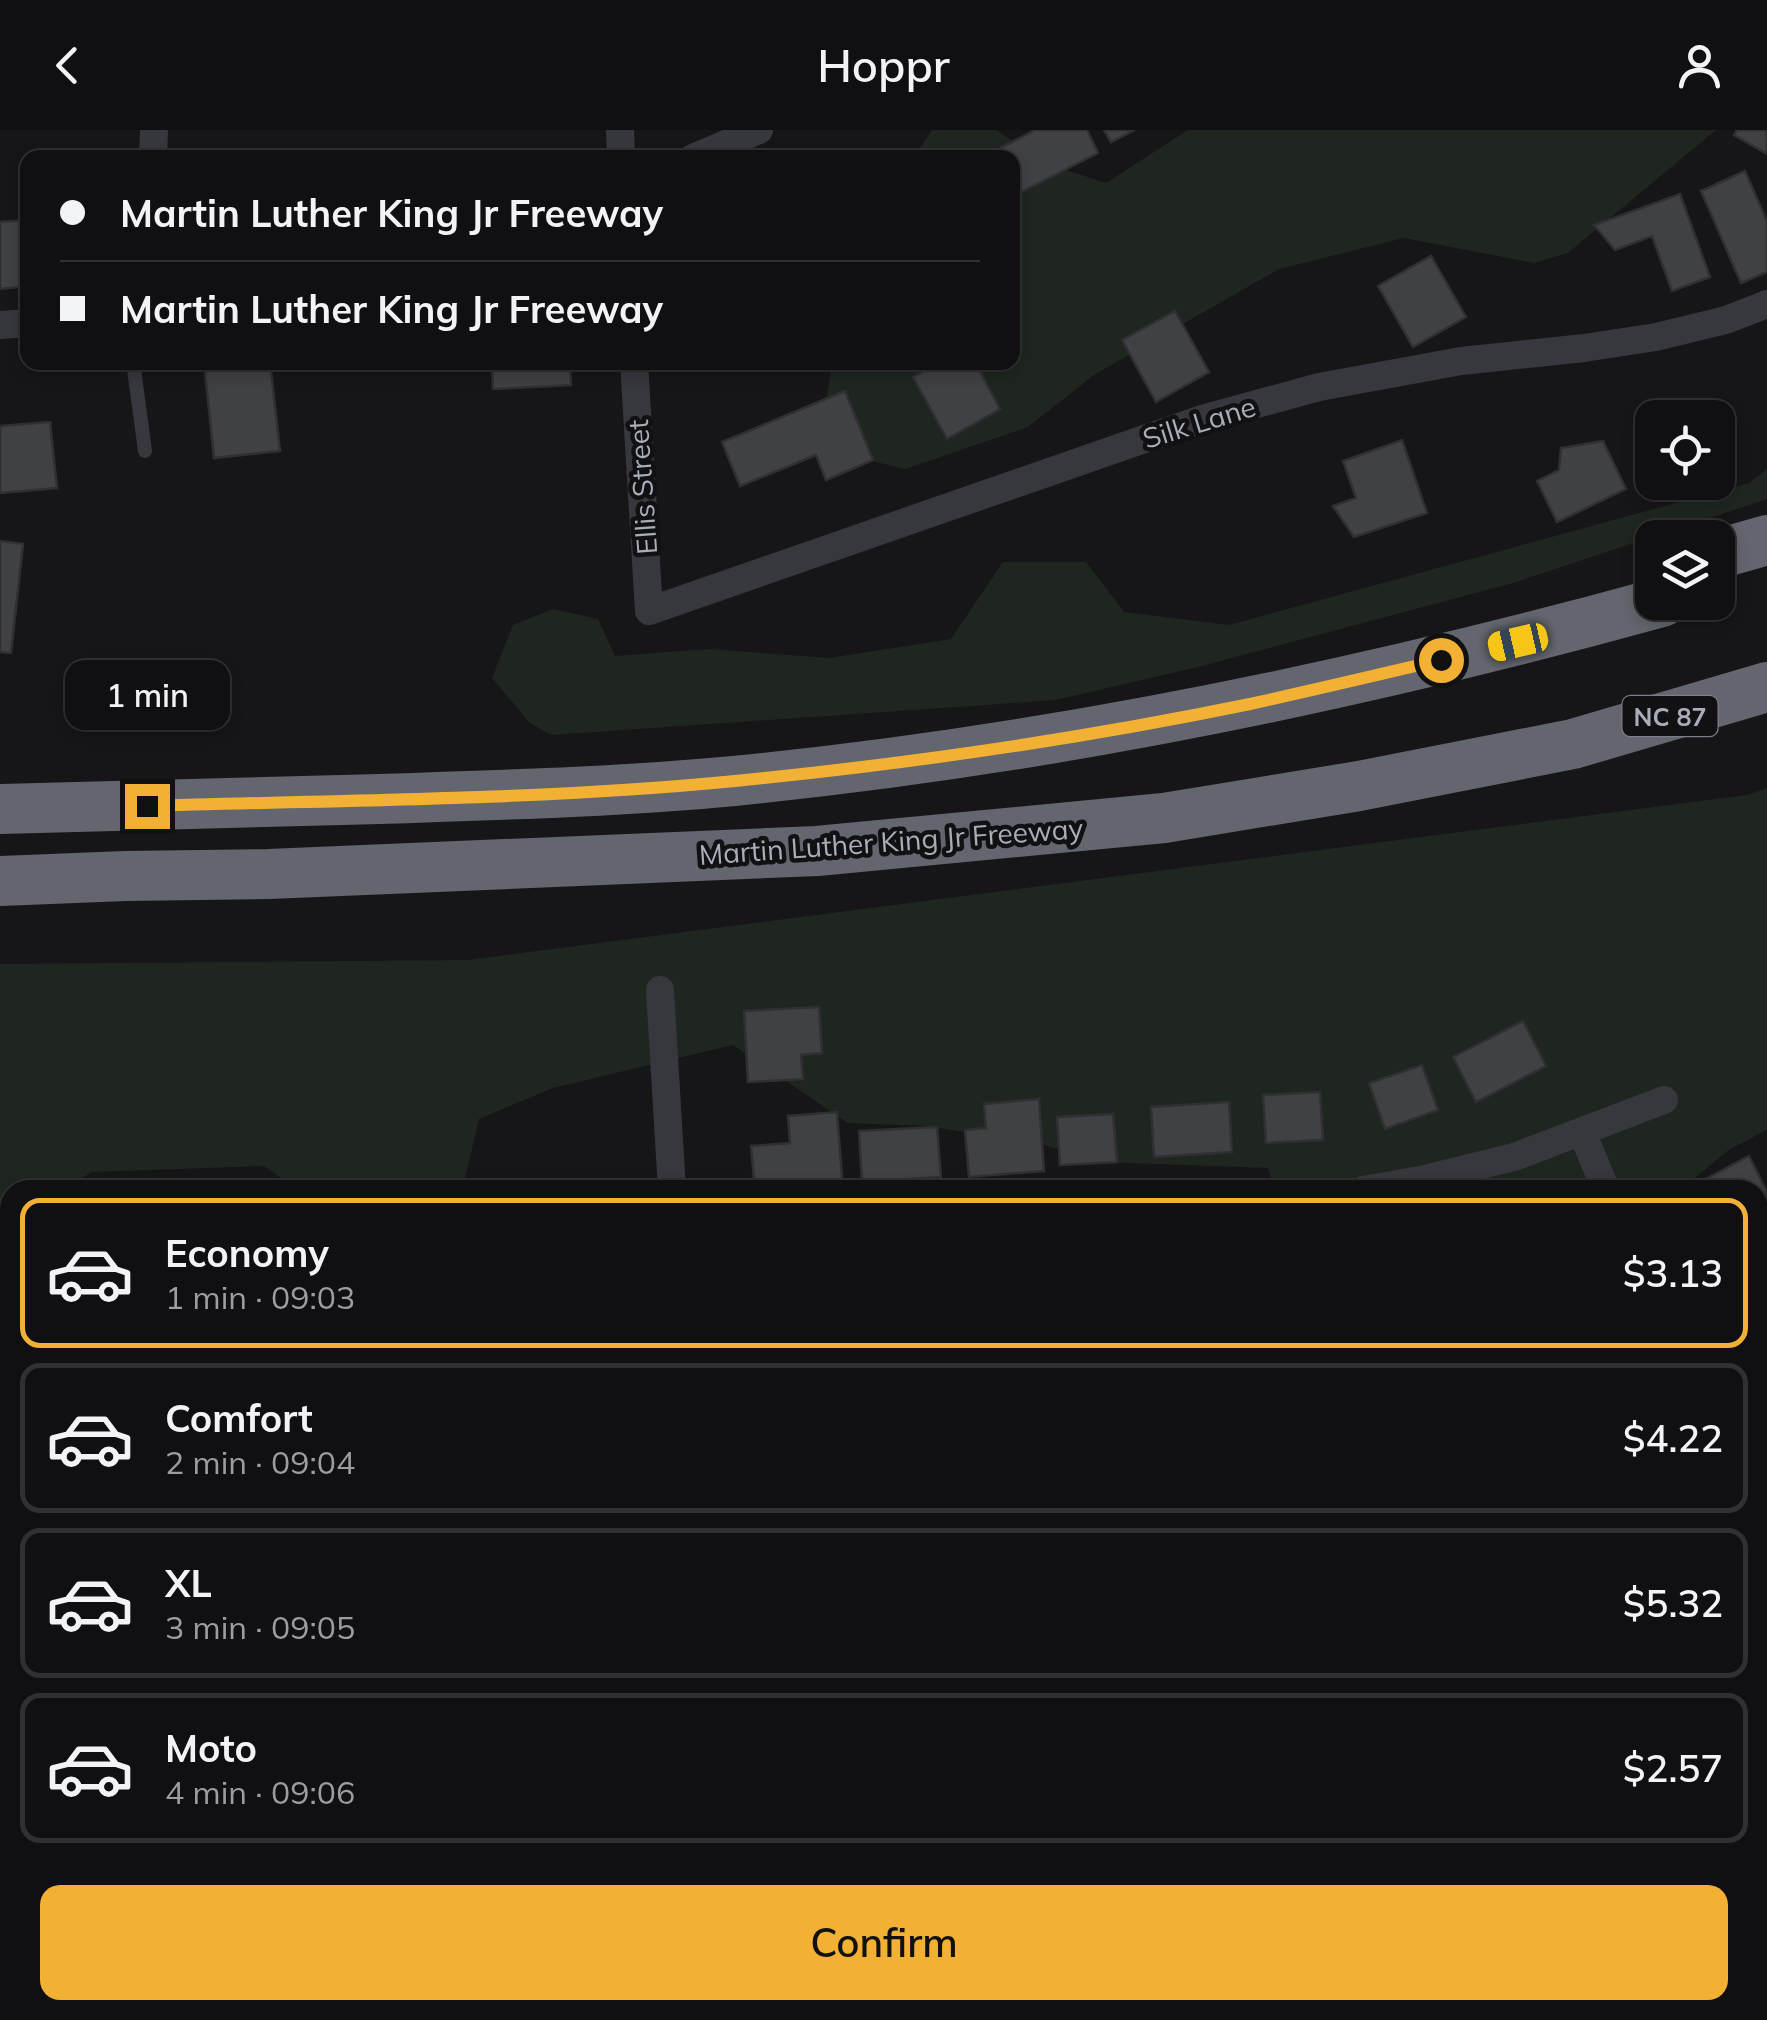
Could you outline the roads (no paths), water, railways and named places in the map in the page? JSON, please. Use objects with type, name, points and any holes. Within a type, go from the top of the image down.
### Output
[{"type":"highway","points":[[1735,549],[1767,540]]},
{"type":"highway","points":[[1735,582],[1767,573]]},
{"type":"highway","points":[[1061,738],[1635,578]]},
{"type":"highway","points":[[0,810],[554,794],[733,781],[912,760],[1248,704],[1518,642],[1635,610]]},
{"type":"highway","name":"Martin Luther King Jr Freeway","points":[[0,880],[269,874],[798,852],[1164,818],[1359,786],[1574,744],[1767,687]]},
{"type":"highway","points":[[1574,744],[1767,706]]},
{"type":"street","points":[[712,150],[759,130]]},
{"type":"street","name":"Silk Lane","points":[[649,611],[1202,419],[1318,387],[1461,361],[1656,337],[1726,320],[1767,304]]},
{"type":"street","name":"Ellis Street","points":[[634,370],[649,611]]},
{"type":"street","points":[[660,990],[671,1180]]},
{"type":"street","points":[[1420,1180],[1495,1162],[1664,1100]]},
{"type":"street","points":[[1582,1132],[1602,1180]]},
{"type":"lane","points":[[134,370],[145,451]]}]
